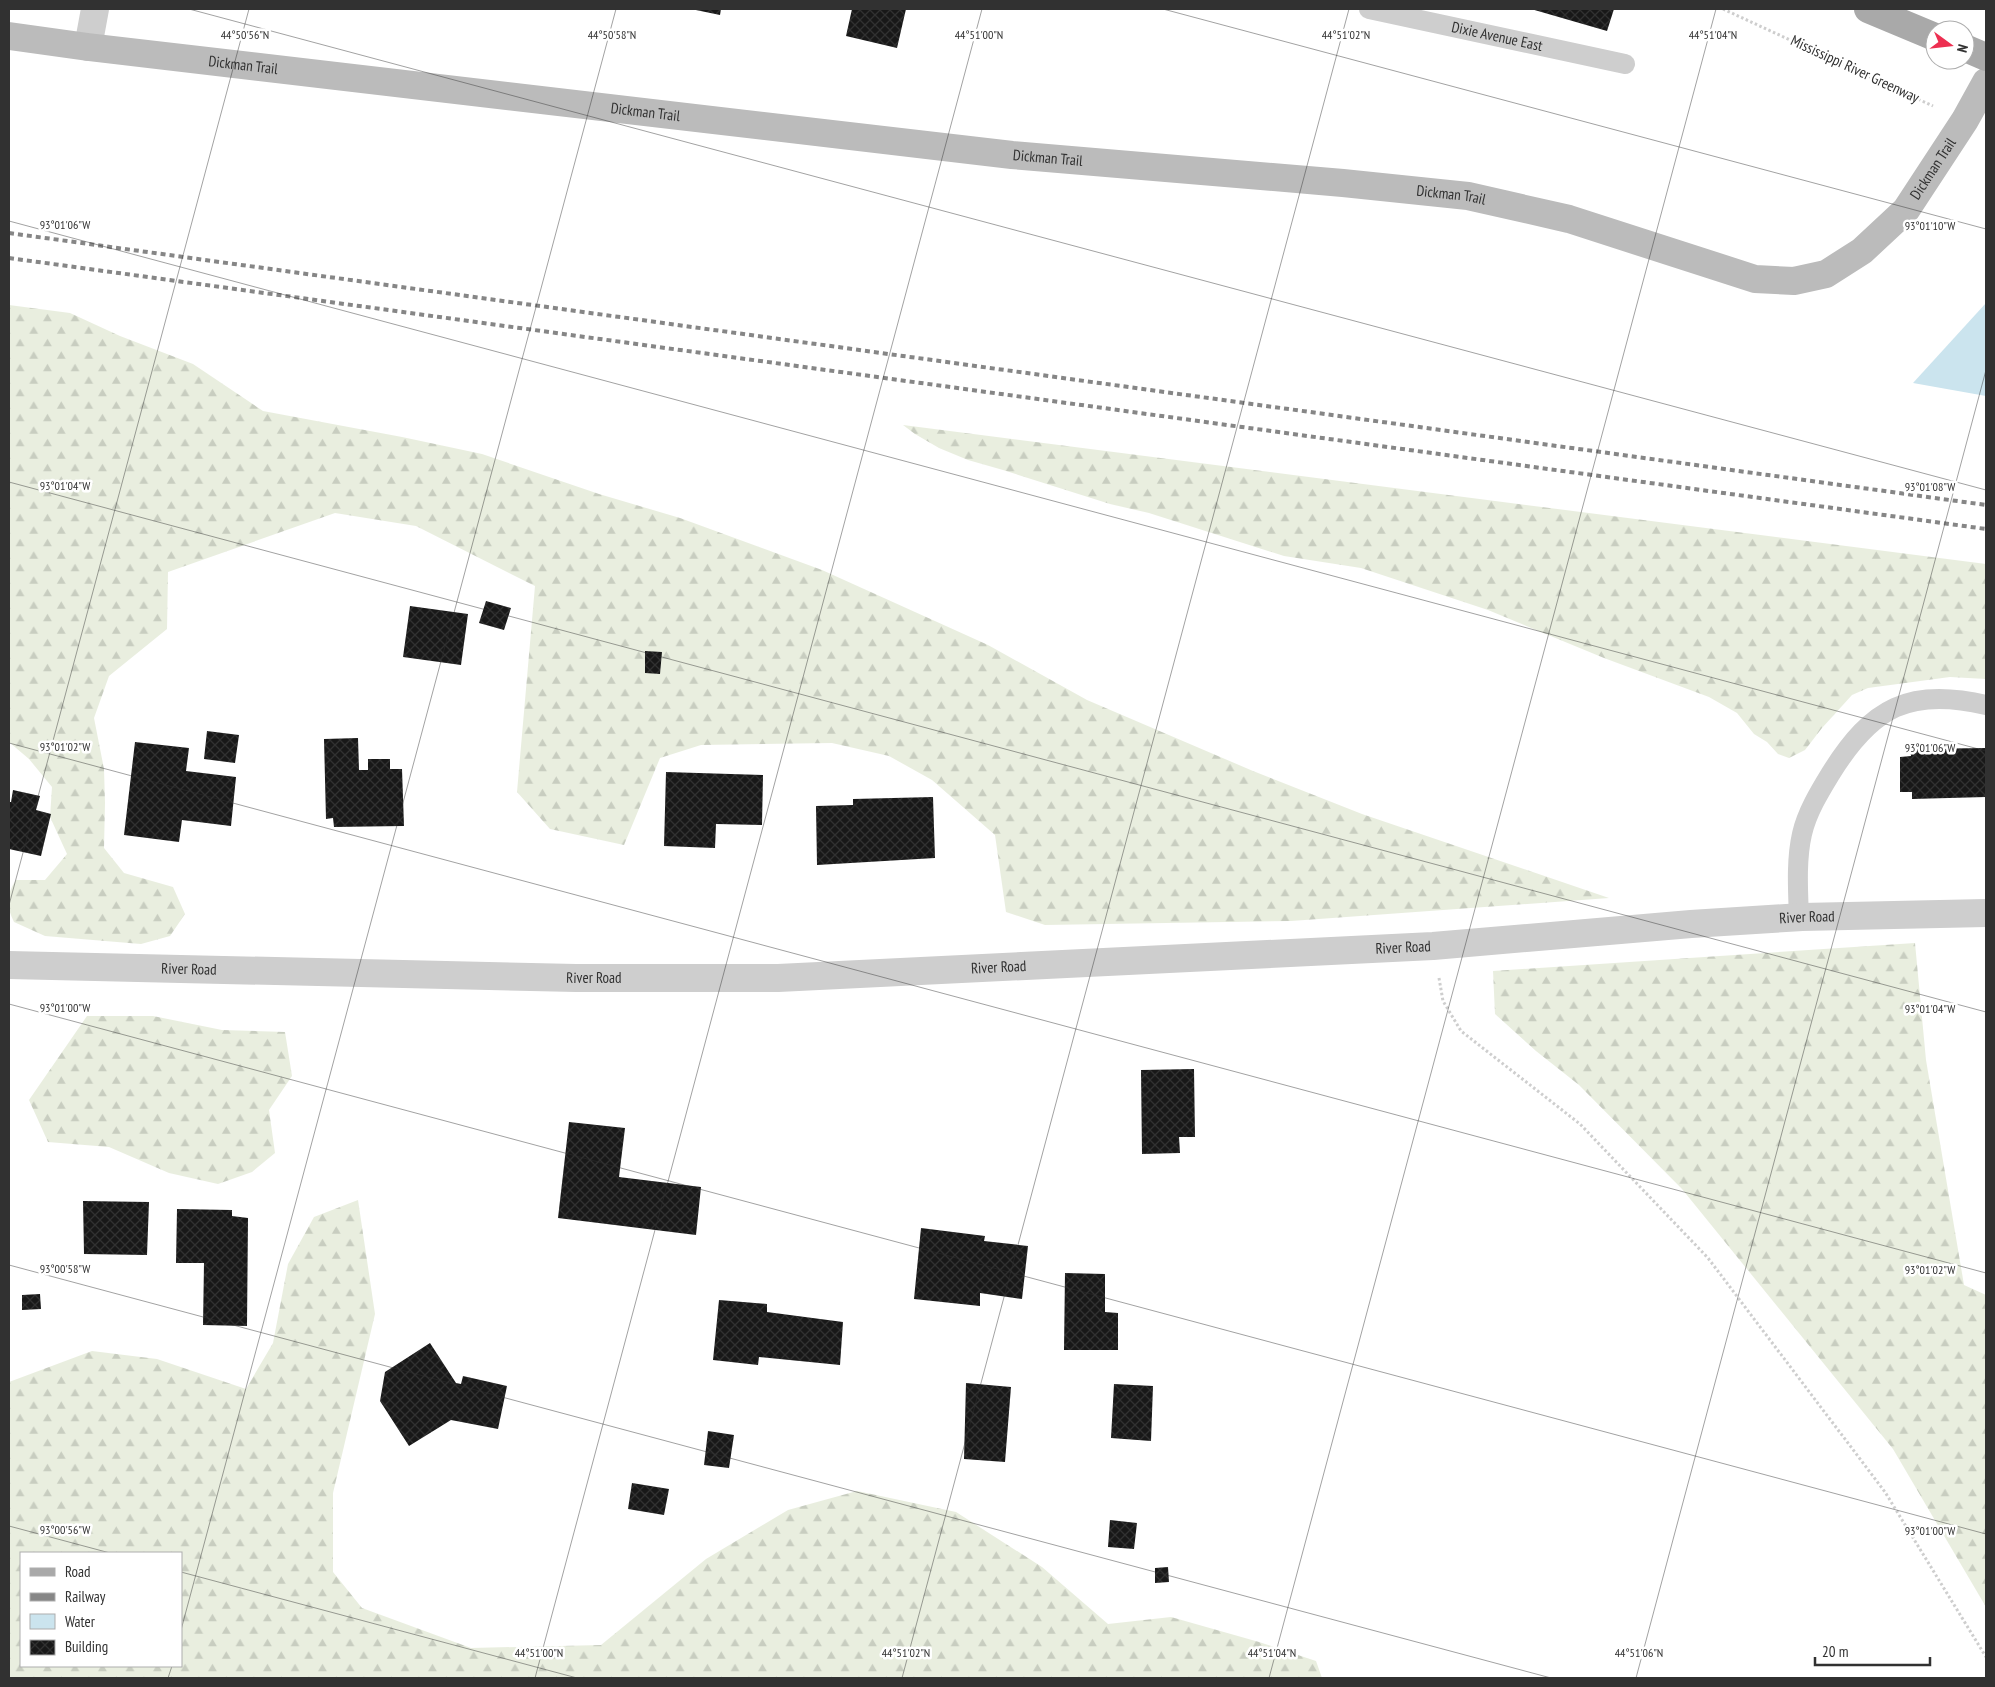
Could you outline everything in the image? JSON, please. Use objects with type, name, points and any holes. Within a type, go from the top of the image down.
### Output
[{"type":"main road","points":[[1868,9],[1925,33]]},
{"type":"street","points":[[88,47],[95,9]]},
{"type":"street","name":"Dickman Trail","points":[[9,36],[88,47],[1012,155],[1343,183],[1468,196],[1569,219],[1755,279],[1794,281],[1826,274],[1862,251],[1906,210],[1965,120],[1986,82]]},
{"type":"street","name":"River Road","points":[[9,965],[576,978],[778,978],[1433,946],[1799,917],[1986,913]]},
{"type":"lane","name":"Dixie Avenue East","points":[[1369,9],[1625,64]]},
{"type":"lane","points":[[1799,917],[1798,880],[1802,834],[1817,797],[1839,760],[1862,730],[1887,710],[1921,699],[1971,702],[1986,705]]},
{"type":"path","name":"Mississippi River Greenway","points":[[1723,9],[1965,120]]},
{"type":"path","points":[[1433,946],[1443,1001],[1461,1031],[1580,1124],[1708,1258],[1885,1492],[1986,1657]]},
{"type":"green space","points":[[9,305],[70,313],[120,336],[193,364],[263,411],[482,454],[599,494],[680,518],[822,570],[988,645],[1087,700],[1253,771],[1362,814],[1609,898],[1291,921],[1045,925],[1006,912],[995,835],[932,780],[889,756],[832,743],[701,745],[660,758],[624,845],[550,829],[517,792],[535,586],[416,526],[335,513],[168,572],[167,629],[109,676],[94,718],[104,769],[104,848],[124,873],[173,887],[185,914],[170,936],[141,944],[45,936],[14,922],[8,906],[10,891],[16,880],[45,880],[67,854],[50,817],[52,787],[29,759],[9,742]]},
{"type":"green space","points":[[903,425],[1986,564],[1986,679],[1950,677],[1868,688],[1852,695],[1805,750],[1789,758],[1778,754],[1767,742],[1754,734],[1737,713],[1709,697],[1604,658],[1488,610],[1361,568],[1284,556],[1149,513],[1110,504],[968,460],[939,448]]},
{"type":"green space","points":[[1915,943],[1926,1060],[1964,1285],[1986,1295],[1986,1607],[1893,1449],[1682,1189],[1579,1085],[1536,1051],[1495,1014],[1493,971]]},
{"type":"green space","points":[[87,1016],[153,1016],[222,1030],[285,1032],[292,1076],[269,1110],[275,1153],[252,1172],[218,1184],[169,1173],[109,1147],[48,1142],[29,1100]]},
{"type":"green space","points":[[358,1200],[375,1314],[333,1493],[333,1572],[362,1608],[471,1648],[601,1645],[706,1559],[788,1510],[857,1491],[956,1512],[1042,1567],[1108,1624],[1171,1617],[1259,1642],[1316,1661],[1322,1678],[9,1678],[9,1382],[92,1351],[157,1359],[246,1389],[273,1343],[288,1264],[314,1217]]},
{"type":"water","points":[[1986,303],[1986,396],[1913,383]]},
{"type":"building","points":[[691,9],[721,9],[720,15]]},
{"type":"building","points":[[852,9],[906,9],[897,48],[846,36]]},
{"type":"building","points":[[1531,9],[1614,9],[1607,31]]},
{"type":"building","points":[[486,601],[511,608],[504,630],[479,623]]},
{"type":"building","points":[[410,606],[468,614],[461,665],[403,657]]},
{"type":"building","points":[[645,651],[662,652],[660,674],[645,673]]},
{"type":"building","points":[[207,731],[239,735],[235,763],[204,759]]},
{"type":"building","points":[[358,738],[359,770],[368,770],[368,759],[390,759],[390,769],[402,769],[404,826],[334,827],[333,818],[326,819],[324,739]]},
{"type":"building","points":[[135,742],[189,748],[186,771],[236,777],[231,826],[182,820],[179,842],[124,835]]},
{"type":"building","points":[[1986,748],[1986,797],[1912,799],[1912,792],[1900,792],[1900,757],[1911,756],[1910,749]]},
{"type":"building","points":[[666,772],[763,775],[762,825],[716,824],[715,848],[664,846]]},
{"type":"building","points":[[13,790],[40,796],[36,810],[51,814],[41,856],[9,849],[9,802],[11,802]]},
{"type":"building","points":[[933,797],[935,858],[817,865],[816,806],[853,805],[853,799]]},
{"type":"building","points":[[1194,1069],[1195,1137],[1179,1137],[1180,1153],[1142,1154],[1141,1070]]},
{"type":"building","points":[[569,1122],[625,1128],[619,1177],[701,1187],[696,1235],[558,1218]]},
{"type":"building","points":[[83,1201],[149,1202],[147,1255],[84,1254]]},
{"type":"building","points":[[177,1209],[232,1210],[232,1216],[248,1218],[247,1326],[203,1325],[204,1263],[176,1263]]},
{"type":"building","points":[[921,1228],[985,1236],[984,1241],[1028,1246],[1022,1299],[980,1293],[980,1306],[914,1299]]},
{"type":"building","points":[[1065,1273],[1105,1274],[1105,1312],[1118,1313],[1118,1350],[1064,1350]]},
{"type":"building","points":[[40,1294],[41,1309],[22,1310],[22,1295]]},
{"type":"building","points":[[719,1300],[767,1304],[767,1312],[843,1322],[840,1365],[759,1357],[758,1365],[713,1360]]},
{"type":"building","points":[[430,1343],[456,1383],[461,1384],[463,1376],[507,1386],[498,1429],[451,1420],[409,1446],[380,1401],[385,1372]]},
{"type":"building","points":[[966,1383],[1011,1387],[1005,1462],[964,1459]]},
{"type":"building","points":[[1114,1384],[1153,1386],[1151,1441],[1111,1438]]},
{"type":"building","points":[[708,1431],[734,1435],[729,1468],[704,1465]]},
{"type":"building","points":[[632,1483],[669,1489],[664,1515],[628,1509]]},
{"type":"building","points":[[1110,1520],[1137,1523],[1134,1549],[1108,1547]]},
{"type":"building","points":[[1168,1567],[1169,1582],[1155,1583],[1155,1568]]},
{"type":"railway","points":[[9,233],[1986,505]]},
{"type":"railway","points":[[9,258],[1986,529]]}]
